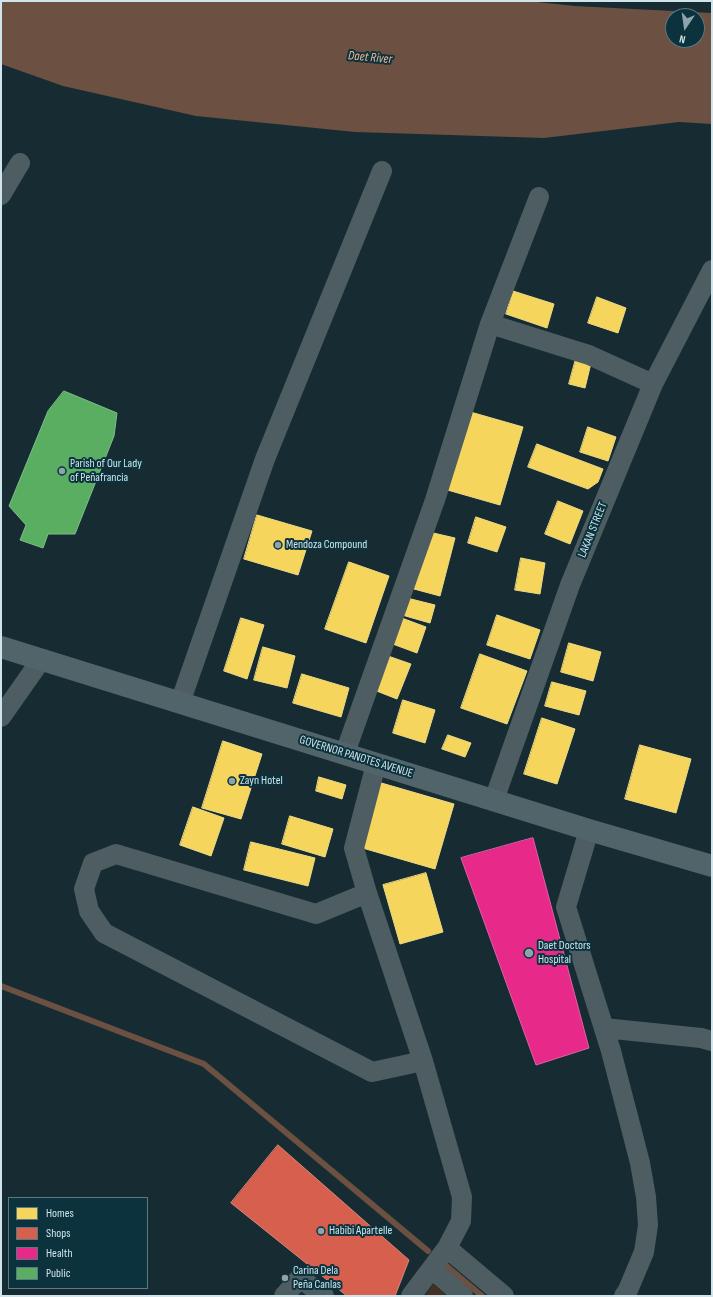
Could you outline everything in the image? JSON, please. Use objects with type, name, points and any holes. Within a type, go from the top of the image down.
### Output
[{"type":"main road","name":"GOVERNOR PANOTES AVENUE","points":[[1,648],[590,830],[712,866]]},
{"type":"street","points":[[1,195],[20,163]]},
{"type":"street","points":[[180,703],[265,459],[382,171]]},
{"type":"street","points":[[344,753],[435,500],[490,324],[539,197]]},
{"type":"street","name":"LAKAN STREET","points":[[494,800],[570,585],[653,384],[712,270]]},
{"type":"street","points":[[490,324],[589,355],[653,384]]},
{"type":"street","points":[[1,717],[41,660]]},
{"type":"street","points":[[376,764],[354,848],[367,893],[423,1061],[462,1197],[461,1221],[447,1248],[411,1296]]},
{"type":"street","points":[[590,830],[566,907],[604,1028],[640,1163],[646,1197],[648,1225],[644,1252],[629,1294]]},
{"type":"street","points":[[367,893],[316,914],[116,854],[93,863],[84,889],[89,911],[104,933],[372,1072],[423,1061]]},
{"type":"street","points":[[604,1028],[701,1038],[712,1041]]},
{"type":"street","points":[[447,1248],[504,1296]]},
{"type":"street","points":[[432,1269],[463,1296]]},
{"type":"street","points":[[284,1296],[300,1278],[324,1296]]},
{"type":"shaded area","points":[[433,1284],[447,1296],[425,1296]]},
{"type":"water","name":"Daet River","points":[[1,1],[527,1],[575,6],[665,11],[665,48],[705,48],[705,13],[712,13],[712,124],[679,122],[544,138],[355,132],[196,116],[63,86],[1,64]]},
{"type":"building: Homes","points":[[513,291],[554,304],[547,328],[506,314]]},
{"type":"building: Homes","points":[[597,297],[626,308],[618,333],[588,323]]},
{"type":"building: Homes","points":[[577,355],[592,359],[585,388],[569,384]]},
{"type":"building: Homes","points":[[467,411],[523,427],[500,505],[444,489]]},
{"type":"building: Homes","points":[[588,427],[616,437],[608,461],[580,452]]},
{"type":"building: Homes","points":[[537,444],[603,469],[598,482],[588,489],[528,467]]},
{"type":"building: Homes","points":[[558,501],[583,511],[570,544],[545,534]]},
{"type":"building: Homes","name":"Mendoza Compound","points":[[257,515],[312,531],[298,575],[244,559]]},
{"type":"building: Homes","points":[[476,517],[506,527],[497,552],[468,543]]},
{"type":"building: Homes","points":[[429,532],[455,538],[440,596],[414,589]]},
{"type":"building: Homes","points":[[521,558],[545,563],[540,594],[515,590]]},
{"type":"building: Homes","points":[[349,562],[389,576],[366,643],[325,629]]},
{"type":"building: Homes","points":[[407,598],[435,605],[430,623],[402,615]]},
{"type":"building: Homes","points":[[497,615],[540,630],[530,659],[487,645]]},
{"type":"building: Homes","points":[[399,617],[426,627],[417,653],[390,643]]},
{"type":"building: Homes","points":[[241,618],[264,625],[247,679],[224,671]]},
{"type":"building: Homes","points":[[569,643],[601,652],[593,681],[561,672]]},
{"type":"building: Homes","points":[[263,647],[295,656],[287,688],[254,680]]},
{"type":"building: Homes","points":[[480,654],[527,671],[507,724],[461,708]]},
{"type":"building: Homes","points":[[388,656],[411,664],[397,699],[374,690]]},
{"type":"building: Homes","points":[[302,674],[349,688],[341,717],[293,703]]},
{"type":"building: Homes","points":[[552,682],[586,691],[579,715],[545,706]]},
{"type":"building: Homes","points":[[403,700],[435,710],[425,743],[393,733]]},
{"type":"building: Homes","points":[[542,718],[575,729],[557,784],[524,774]]},
{"type":"building: Homes","points":[[448,735],[471,743],[465,757],[442,749]]},
{"type":"building: Homes","name":"Zayn Hotel","points":[[223,741],[262,754],[241,819],[202,808]]},
{"type":"building: Homes","points":[[640,745],[691,759],[676,813],[625,799]]},
{"type":"building: Homes","points":[[319,777],[346,785],[342,799],[316,791]]},
{"type":"building: Homes","points":[[378,782],[454,804],[435,869],[359,847]]},
{"type":"building: Homes","points":[[193,807],[224,818],[211,856],[180,845]]},
{"type":"building: Homes","points":[[290,816],[333,829],[325,857],[282,844]]},
{"type":"building: Homes","points":[[251,842],[315,858],[308,886],[244,870]]},
{"type":"building: Homes","points":[[426,873],[443,932],[400,944],[383,885]]},
{"type":"building: Shops","name":"Habibi Apartelle","points":[[278,1145],[409,1260],[395,1296],[347,1296],[231,1203]]},
{"type":"building: Health","name":"Daet Doctors Hospital","points":[[533,838],[589,1048],[536,1065],[461,858]]},
{"type":"building: Public","name":"Parish of Our Lady of Peñafrancia","points":[[64,391],[117,413],[114,436],[75,534],[48,534],[43,548],[20,540],[26,525],[9,506],[48,411]]},
{"type":"waterway","points":[[1,986],[204,1064],[428,1251]]},
{"type":"waterway","points":[[443,1263],[482,1296]]},
{"type":"place","name":"Parish of Our Lady of Peñafrancia","points":[[62,471]]},
{"type":"place","name":"Mendoza Compound","points":[[278,545]]},
{"type":"place","name":"Zayn Hotel","points":[[232,781]]},
{"type":"place","name":"Daet Doctors Hospital","points":[[529,953]]},
{"type":"place","name":"Habibi Apartelle","points":[[321,1231]]},
{"type":"place","name":"Carina Dela Peña Canlas","points":[[285,1278]]}]
